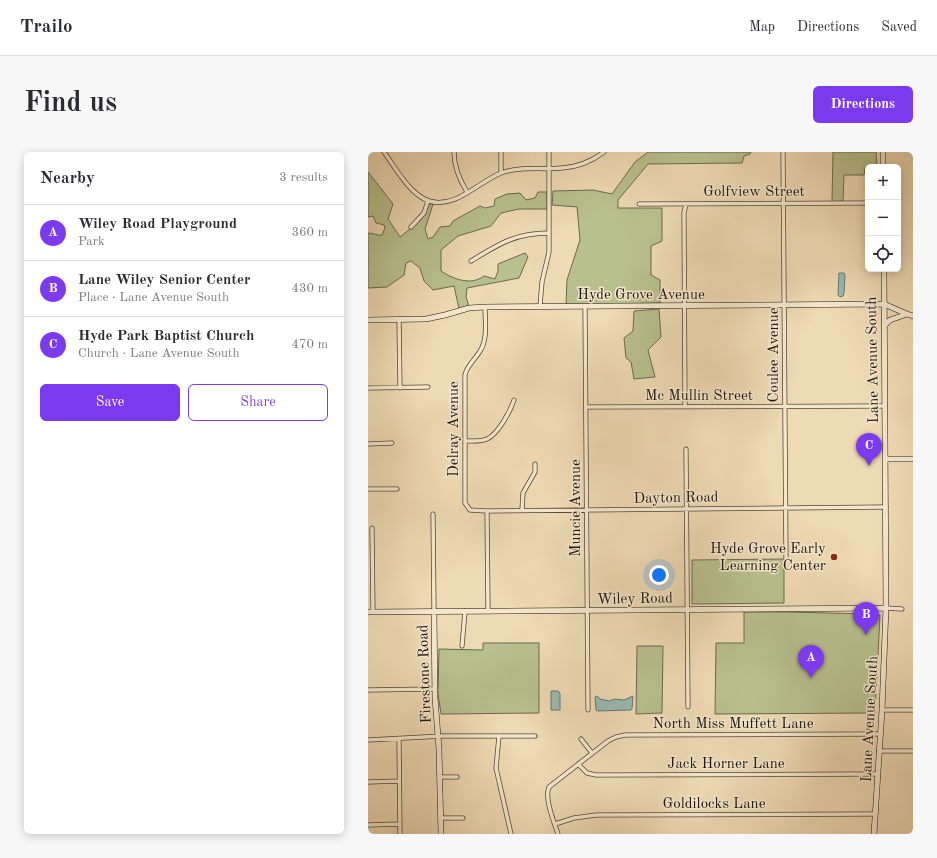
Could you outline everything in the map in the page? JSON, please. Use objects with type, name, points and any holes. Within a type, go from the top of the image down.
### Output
[{"type":"street","points":[[384,152],[417,194],[428,200],[440,202],[452,200],[501,173],[525,168],[562,168],[578,165],[587,162],[604,152]]},
{"type":"street","points":[[454,152],[456,169],[461,182],[468,192]]},
{"type":"street","points":[[501,152],[501,173]]},
{"type":"street","points":[[540,306],[542,282],[549,252],[549,152]]},
{"type":"street","name":"Coulee Avenue","points":[[783,152],[786,558]]},
{"type":"street","points":[[883,152],[883,164]]},
{"type":"street","points":[[411,227],[424,213],[428,200]]},
{"type":"street","name":"Golfview Street","points":[[640,204],[865,203]]},
{"type":"street","points":[[685,407],[684,212],[686,204]]},
{"type":"street","points":[[471,261],[494,246],[512,238],[531,234],[550,233]]},
{"type":"street","name":"Lane Avenue South","points":[[874,834],[882,710],[886,608],[884,272]]},
{"type":"street","name":"Hyde Grove Avenue","points":[[368,320],[431,318],[469,308],[540,306],[884,304],[913,316]]},
{"type":"street","name":"Muncie Avenue","points":[[585,306],[588,710]]},
{"type":"street","name":"Delray Avenue","points":[[468,508],[465,503],[464,375],[467,368],[481,351],[484,343],[485,307]]},
{"type":"street","points":[[884,326],[890,320],[907,314]]},
{"type":"street","points":[[399,320],[400,388]]},
{"type":"street","points":[[368,388],[428,387]]},
{"type":"street","points":[[465,441],[481,441],[490,437],[509,412],[514,400]]},
{"type":"street","name":"Mc Mullin Street","points":[[586,407],[885,406]]},
{"type":"street","points":[[368,444],[392,443]]},
{"type":"street","points":[[686,449],[688,707]]},
{"type":"street","points":[[885,459],[913,459]]},
{"type":"street","points":[[522,510],[522,492],[534,472],[535,464]]},
{"type":"street","points":[[368,489],[397,489]]},
{"type":"street","name":"Dayton Road","points":[[468,508],[487,511],[886,507]]},
{"type":"street","points":[[487,511],[488,611]]},
{"type":"street","name":"Firestone Road","points":[[433,514],[434,689],[440,777],[441,834]]},
{"type":"street","points":[[370,612],[372,528]]},
{"type":"street","name":"Wiley Road","points":[[370,612],[902,609]]},
{"type":"street","points":[[462,646],[465,611]]},
{"type":"street","points":[[368,690],[434,689]]},
{"type":"street","points":[[882,710],[913,710]]},
{"type":"street","name":"North Miss Muffett Lane","points":[[554,824],[547,798],[548,790],[551,785],[612,738],[620,736],[880,734]]},
{"type":"street","points":[[499,736],[496,768],[511,834]]},
{"type":"street","points":[[368,740],[438,737],[535,736]]},
{"type":"street","points":[[399,739],[400,834]]},
{"type":"street","points":[[580,739],[592,753]]},
{"type":"street","points":[[879,751],[913,751]]},
{"type":"street","name":"Jack Horner Lane","points":[[578,764],[587,772],[596,775],[878,774]]},
{"type":"street","points":[[440,777],[457,777]]},
{"type":"street","points":[[368,782],[399,781]]},
{"type":"street","name":"Goldilocks Lane","points":[[554,824],[574,818],[596,815],[875,814]]},
{"type":"street","points":[[441,818],[463,818]]},
{"type":"street","points":[[368,825],[400,824]]},
{"type":"street","points":[[554,824],[558,834]]},
{"type":"green space","points":[[648,152],[751,152],[750,154],[744,156],[742,163],[648,164],[618,200],[618,208],[662,208],[662,241],[651,246],[651,275],[660,280],[660,303],[566,305],[567,280],[580,240],[577,207],[552,205],[553,191],[593,190],[612,194],[635,162]]},
{"type":"green space","points":[[833,152],[876,152],[877,164],[865,164],[864,175],[844,175],[843,201],[832,202]]},
{"type":"green space","points":[[368,172],[393,204],[388,219],[400,237],[420,219],[428,204],[433,204],[425,229],[428,239],[433,237],[440,227],[450,226],[453,221],[480,206],[485,208],[494,206],[495,199],[507,194],[520,193],[526,200],[535,198],[538,192],[547,192],[547,209],[519,209],[501,213],[491,226],[458,236],[441,250],[441,271],[456,279],[468,281],[473,281],[484,276],[495,279],[498,271],[498,264],[525,253],[528,257],[519,278],[467,288],[466,297],[469,306],[459,309],[454,286],[433,290],[424,281],[420,268],[411,261],[406,263],[404,275],[387,287],[368,288],[368,233],[382,235],[385,228],[384,225],[376,223],[373,216],[368,217]]},
{"type":"green space","points":[[659,309],[661,337],[648,350],[655,377],[634,379],[631,362],[626,358],[624,338],[633,331],[634,311]]},
{"type":"green space","points":[[784,559],[784,603],[692,604],[692,560]]},
{"type":"green space","points":[[744,612],[880,615],[875,713],[715,714],[716,643],[744,643]]},
{"type":"green space","points":[[483,643],[539,643],[539,713],[441,714],[438,693],[439,649],[483,650]]},
{"type":"green space","points":[[637,646],[663,646],[662,713],[636,714]]},
{"type":"water","points":[[839,273],[844,273],[845,275],[844,293],[843,296],[840,297],[838,295]]},
{"type":"water","points":[[551,691],[558,691],[560,693],[560,710],[551,710]]},
{"type":"water","points":[[597,696],[600,699],[609,701],[615,699],[624,700],[633,696],[632,709],[598,711],[596,710],[595,697]]},
{"type":"place","name":"Hyde Park Baptist Church","points":[[869,466]]},
{"type":"place","name":"Hyde Grove Early Learning Center","points":[[834,557]]},
{"type":"place","name":"Lane Wiley Senior Center","points":[[866,635]]},
{"type":"place","name":"Wiley Road Playground","points":[[811,678]]}]
